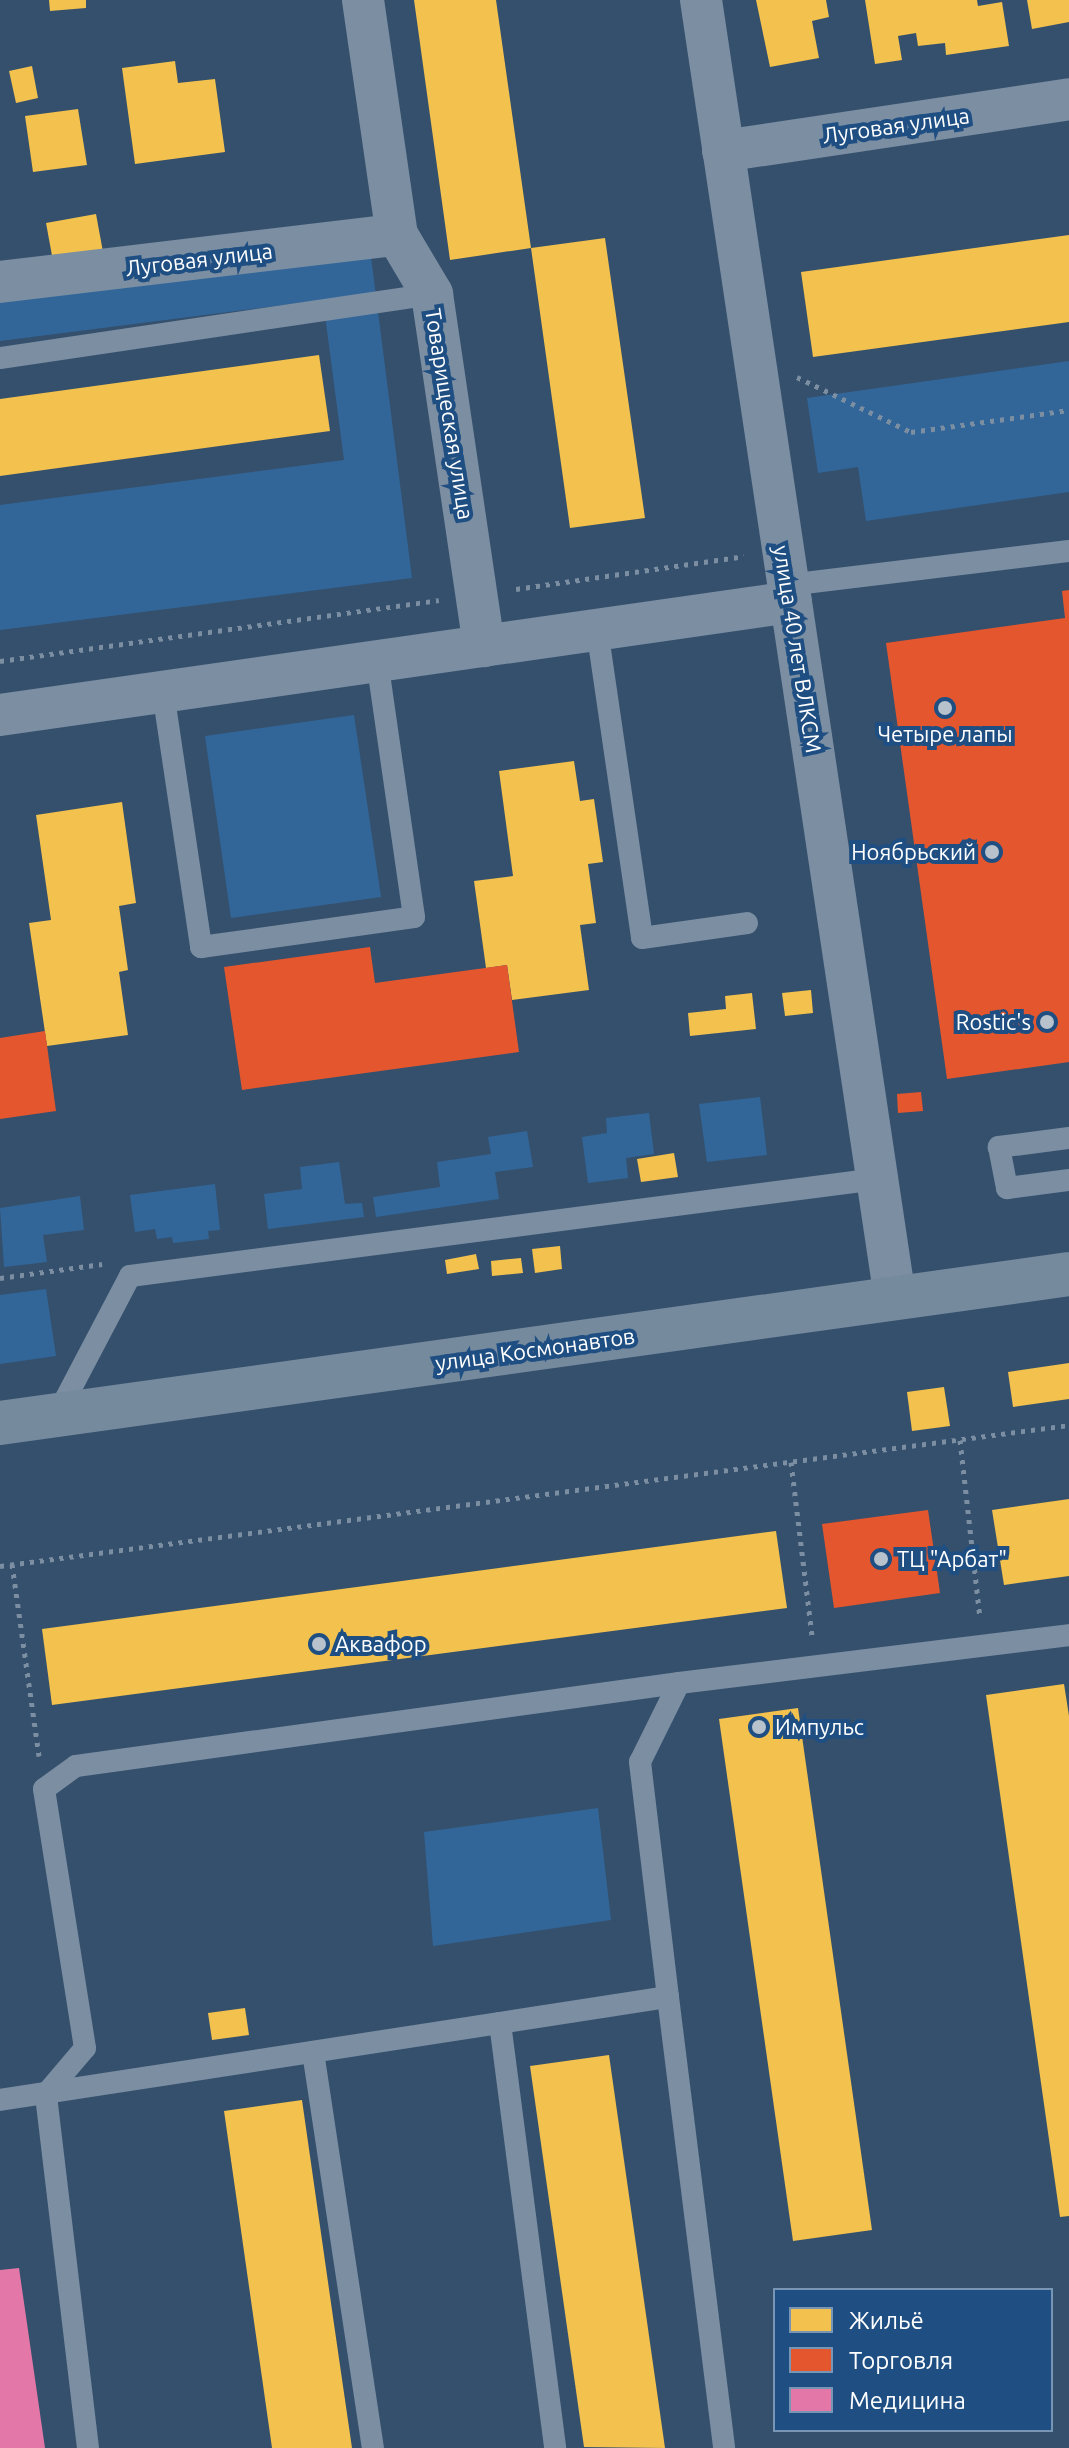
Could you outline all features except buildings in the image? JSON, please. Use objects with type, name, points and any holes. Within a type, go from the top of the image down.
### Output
[{"type":"main road","name":"улица Космонавтов","points":[[0,1423],[1069,1274]]},
{"type":"street","name":"Товарищеская улица","points":[[363,0],[397,235],[432,294],[484,646]]},
{"type":"street","name":"улица 40 лет ВЛКСМ","points":[[701,0],[895,1298]]},
{"type":"street","name":"Луговая улица","points":[[723,151],[1069,99]]},
{"type":"street","name":"Луговая улица","points":[[0,282],[397,235]]},
{"type":"street","points":[[0,715],[597,629],[787,579]]},
{"type":"lane","points":[[0,358],[432,294]]},
{"type":"lane","points":[[787,579],[1069,551]]},
{"type":"lane","points":[[597,629],[642,938],[747,923]]},
{"type":"lane","points":[[163,692],[201,947],[414,917],[377,661]]},
{"type":"lane","points":[[1069,1138],[999,1147],[1007,1188],[1069,1180]]},
{"type":"lane","points":[[57,1415],[130,1276],[877,1179]]},
{"type":"lane","points":[[88,2448],[46,2094],[85,2048],[44,1789],[76,1766],[679,1683],[1069,1635]]},
{"type":"lane","points":[[679,1683],[640,1762],[724,2448]]},
{"type":"lane","points":[[0,2100],[668,1997]]},
{"type":"lane","points":[[500,2023],[555,2448]]},
{"type":"lane","points":[[313,2052],[373,2448]]},
{"type":"path","points":[[753,356],[911,432],[1069,410]]},
{"type":"path","points":[[0,661],[477,595],[787,579]]},
{"type":"path","points":[[0,1566],[1069,1425]]},
{"type":"path","points":[[960,1440],[983,1645]]},
{"type":"path","points":[[791,1462],[816,1666]]},
{"type":"path","points":[[12,1564],[44,1789]]},
{"type":"shaded area","points":[[370,249],[412,578],[0,630],[0,505],[344,460],[323,300],[0,341],[0,296]]},
{"type":"shaded area","points":[[1069,361],[1069,492],[866,521],[858,467],[818,473],[807,398]]},
{"type":"shaded area","points":[[354,715],[381,897],[231,918],[205,736]]},
{"type":"shaded area","points":[[760,1097],[767,1155],[707,1162],[699,1104]]},
{"type":"shaded area","points":[[649,1113],[654,1154],[626,1158],[628,1178],[588,1183],[582,1137],[607,1133],[606,1118]]},
{"type":"shaded area","points":[[527,1131],[533,1167],[495,1172],[499,1199],[376,1217],[373,1197],[440,1187],[437,1162],[491,1154],[488,1137]]},
{"type":"shaded area","points":[[339,1162],[345,1204],[362,1203],[364,1217],[268,1229],[264,1194],[302,1189],[300,1167]]},
{"type":"shaded area","points":[[215,1184],[220,1230],[208,1231],[209,1239],[173,1243],[172,1237],[157,1239],[155,1229],[135,1232],[130,1195]]},
{"type":"shaded area","points":[[80,1196],[84,1230],[43,1235],[47,1262],[4,1267],[0,1208]]},
{"type":"shaded area","points":[[46,1289],[56,1356],[0,1364],[0,1295]]},
{"type":"shaded area","points":[[598,1808],[611,1920],[433,1946],[424,1832]]},
{"type":"place","name":"Четыре лапы","points":[[945,708]]},
{"type":"place","name":"Ноябрьский","points":[[992,852]]},
{"type":"place","name":"Rostic's","points":[[1047,1022]]},
{"type":"place","name":"ТЦ \"Арбат\"","points":[[881,1559]]},
{"type":"place","name":"Аквафор","points":[[319,1644]]},
{"type":"place","name":"Импульс","points":[[759,1727]]}]
